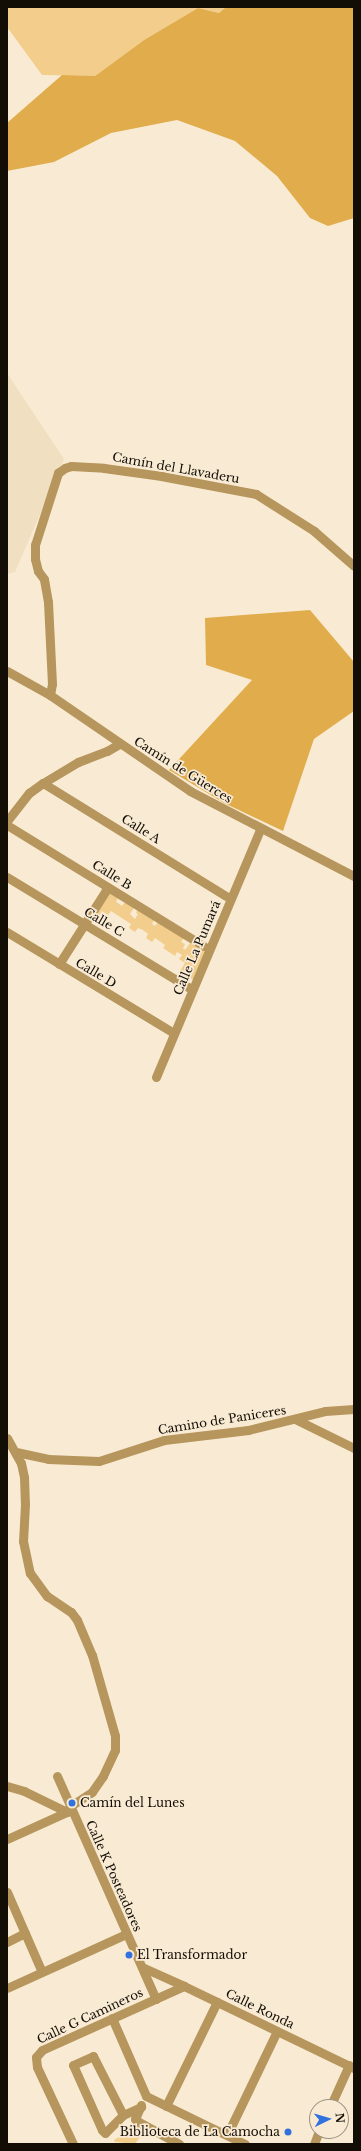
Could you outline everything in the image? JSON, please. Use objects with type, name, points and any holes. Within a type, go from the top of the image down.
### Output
[{"type":"street","name":"Camín del Llavaderu","points":[[50,695],[52,684],[48,602],[44,579],[38,571],[35,559],[35,545],[58,473],[64,468],[71,466],[104,468],[161,476],[256,494],[314,531],[354,566]]},
{"type":"street","name":"Camín de Güerces","points":[[7,671],[50,695],[118,744],[190,791],[260,830],[354,876]]},
{"type":"street","points":[[7,821],[29,794],[43,783],[78,762],[108,752],[118,744]]},
{"type":"street","name":"Calle A","points":[[43,783],[226,896]]},
{"type":"street","name":"Calle B","points":[[7,825],[204,946]]},
{"type":"street","name":"Calle La Pumará","points":[[156,1077],[260,830]]},
{"type":"street","name":"Calle C","points":[[7,877],[188,987]]},
{"type":"street","points":[[59,964],[108,887]]},
{"type":"street","name":"Calle D","points":[[7,932],[174,1033]]},
{"type":"street","name":"Camino de Paniceres","points":[[16,1452],[48,1459],[99,1461],[164,1440],[248,1430],[297,1420],[325,1411],[354,1409]]},
{"type":"street","points":[[297,1420],[354,1448]]},
{"type":"street","points":[[7,1438],[16,1452],[24,1477],[26,1504],[23,1541],[30,1573],[42,1592],[71,1612],[77,1620],[92,1655],[115,1736],[115,1750],[103,1776],[92,1792],[69,1810],[7,1839]]},
{"type":"street","name":"Calle K Posteadores","points":[[57,1776],[69,1810],[156,1999]]},
{"type":"street","points":[[7,1786],[24,1791],[69,1810]]},
{"type":"street","points":[[7,1892],[42,1972]]},
{"type":"street","points":[[7,1942],[25,1934]]},
{"type":"street","points":[[7,1988],[126,1934]]},
{"type":"street","name":"Calle Ronda","points":[[142,1967],[351,2066]]},
{"type":"street","points":[[156,1999],[184,1986]]},
{"type":"street","name":"Calle G Camineros","points":[[73,2144],[37,2067],[36,2057],[42,2050],[156,1999]]},
{"type":"street","points":[[166,2106],[217,2002]]},
{"type":"street","points":[[112,2018],[146,2096],[245,2144]]},
{"type":"street","points":[[227,2135],[277,2031]]},
{"type":"street","points":[[123,2115],[95,2058],[73,2065],[102,2130],[105,2132],[123,2115],[141,2106]]},
{"type":"street","points":[[334,2099],[351,2066]]},
{"type":"street","points":[[146,2096],[135,2119],[176,2143]]},
{"type":"shaded area","points":[[7,7],[226,7],[219,13],[198,8],[144,40],[95,76],[42,75],[7,27]]},
{"type":"shaded area","points":[[226,7],[354,7],[354,218],[328,226],[310,218],[277,176],[235,141],[177,120],[111,133],[54,162],[7,171],[7,123],[62,75],[95,76],[144,40],[198,8],[219,13]]},
{"type":"shaded area","points":[[7,373],[64,459],[15,572],[7,574]]},
{"type":"shaded area","points":[[310,610],[354,662],[354,711],[314,739],[283,831],[224,803],[169,770],[252,680],[206,665],[205,618]]},
{"type":"shaded area","points":[[110,893],[118,898],[116,902],[122,906],[125,902],[134,908],[130,914],[135,919],[138,914],[136,913],[137,910],[154,920],[152,924],[155,926],[158,922],[184,938],[181,942],[185,944],[183,948],[185,950],[191,942],[206,952],[195,981],[180,971],[185,963],[179,959],[182,955],[177,952],[175,956],[163,948],[165,945],[155,938],[152,942],[146,938],[148,934],[143,930],[138,928],[135,932],[129,928],[131,924],[111,911],[108,915],[102,911],[96,921],[93,919]]},
{"type":"shaded area","points":[[138,2125],[145,2129],[135,2144],[115,2142],[114,2140]]},
{"type":"place","name":"Camín del Lunes","points":[[72,1803]]},
{"type":"place","name":"El Transformador","points":[[129,1955]]},
{"type":"place","name":"Biblioteca de La Camocha","points":[[288,2132]]}]
